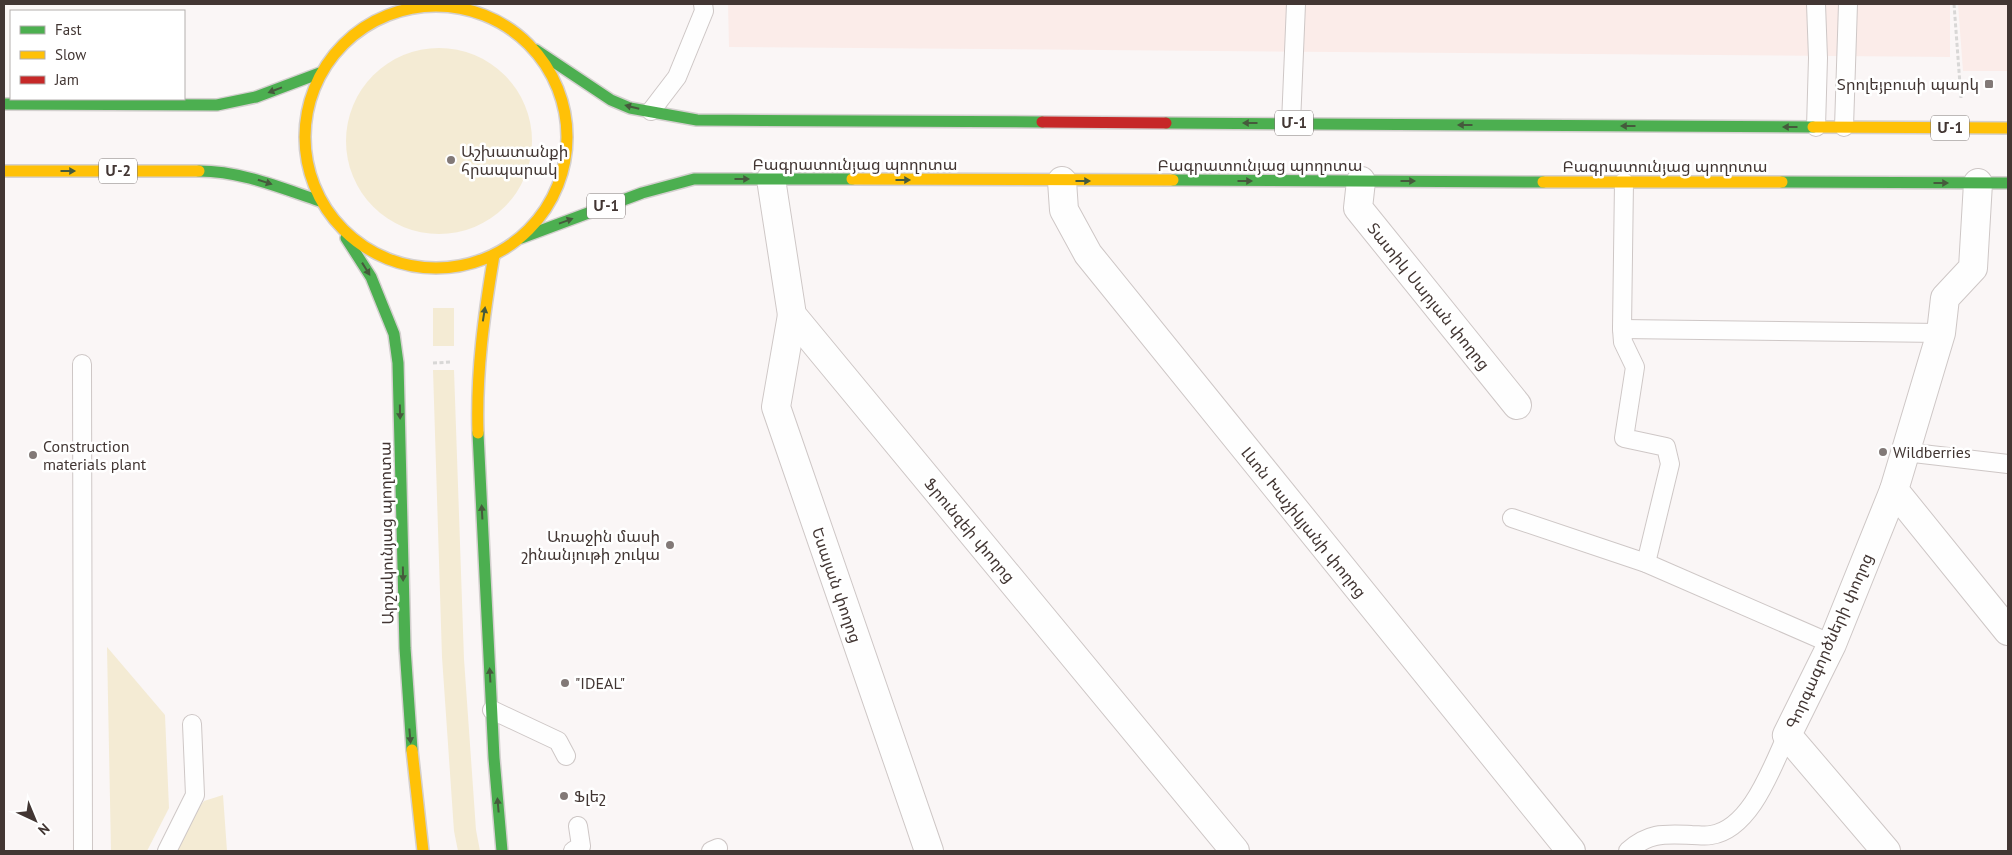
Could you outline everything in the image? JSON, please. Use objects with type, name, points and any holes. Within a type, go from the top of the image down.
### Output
[{"type":"main road","points":[[490,4],[496,19]]},
{"type":"main road","points":[[430,5],[464,8],[496,19],[517,32],[536,50],[558,85],[568,126],[564,167],[548,206],[521,238],[494,255],[462,266],[429,268],[396,263],[366,249],[340,227],[320,201],[308,170],[304,137],[308,104],[320,73],[340,47],[364,26],[396,11],[430,5]]},
{"type":"main road","points":[[364,26],[368,11]]},
{"type":"main road","name":"Մ-1","points":[[536,50],[601,95],[630,108],[697,120],[2008,128]]},
{"type":"main road","points":[[4,104],[217,105],[256,98],[320,73]]},
{"type":"main road","name":"Մ-2","points":[[9,174],[217,171],[248,177],[320,201]]},
{"type":"main road","name":"Բագրատունյաց պողոտա","points":[[521,238],[642,193],[694,180],[2008,183]]},
{"type":"main road","name":"Արշակունյաց պողոտա","points":[[340,227],[370,277],[394,334],[398,363],[405,648],[410,735],[423,851]]},
{"type":"main road","points":[[494,255],[483,319],[476,404],[494,758],[502,851]]},
{"type":"street","points":[[771,179],[792,315]]},
{"type":"street","name":"Լևոն Խաչիկյանի փողոց","points":[[1062,181],[1064,210],[1088,254],[1571,851]]},
{"type":"street","name":"Տատիկ Սարյան փողոց","points":[[1361,181],[1358,208],[1518,405]]},
{"type":"street","name":"Գորգագործների փողոց","points":[[1886,851],[1787,735],[1832,644],[1894,490],[1941,333],[1945,298],[1973,268],[1978,183]]},
{"type":"street","name":"Եսայան փողոց","points":[[792,315],[776,407],[930,851]]},
{"type":"street","name":"Ֆրունզեի փողոց","points":[[792,315],[1235,851]]},
{"type":"street","points":[[1894,490],[2008,631]]},
{"type":"lane","points":[[651,111],[677,77],[704,10],[703,4]]},
{"type":"lane","points":[[1291,124],[1296,4]]},
{"type":"lane","points":[[1816,4],[1816,127]]},
{"type":"lane","points":[[1844,127],[1848,4]]},
{"type":"lane","points":[[1624,182],[1622,330],[1623,342],[1635,367],[1624,438],[1666,447],[1670,464],[1646,563]]},
{"type":"lane","points":[[1622,330],[1941,333]]},
{"type":"lane","points":[[82,364],[83,851]]},
{"type":"lane","points":[[1905,452],[2008,464]]},
{"type":"lane","points":[[1512,518],[1646,563],[1832,644]]},
{"type":"lane","points":[[492,710],[558,741],[566,756]]},
{"type":"lane","points":[[167,851],[195,795],[192,724]]},
{"type":"lane","points":[[1628,851],[1637,843],[1651,836],[1711,835],[1731,828],[1744,815],[1764,784],[1787,735]]},
{"type":"lane","points":[[573,851],[581,846],[578,826]]},
{"type":"path","points":[[1954,4],[1961,100]]},
{"type":"path","points":[[433,363],[454,362]]},
{"type":"shaded area","points":[[728,4],[1950,4],[1950,57],[729,47]]},
{"type":"shaded area","points":[[1958,4],[2008,4],[2008,71],[1963,71]]},
{"type":"shaded area","points":[[448,48],[475,55],[491,63],[505,75],[517,89],[525,105],[531,123],[531,159],[525,177],[517,193],[505,207],[491,219],[475,227],[457,233],[430,234],[403,227],[387,219],[361,193],[347,159],[346,132],[353,105],[361,89],[387,63],[421,49]]},
{"type":"shaded area","points":[[433,308],[454,308],[454,346],[433,346]]},
{"type":"shaded area","points":[[433,370],[454,370],[464,659],[476,830],[480,851],[458,851],[454,831],[442,657]]},
{"type":"shaded area","points":[[107,647],[165,715],[169,808],[147,851],[111,851]]},
{"type":"shaded area","points":[[223,795],[227,851],[176,851],[194,814],[204,801]]},
{"type":"traffic: fast","points":[[536,50],[611,100],[630,108],[697,120],[1042,122]]},
{"type":"traffic: fast","points":[[4,104],[217,105],[256,97],[320,73]]},
{"type":"traffic: fast","points":[[1166,123],[1813,127]]},
{"type":"traffic: fast","points":[[199,171],[245,177],[320,201]]},
{"type":"traffic: fast","points":[[521,238],[642,193],[694,179],[852,179]]},
{"type":"traffic: fast","points":[[1173,180],[1543,182]]},
{"type":"traffic: fast","points":[[1782,182],[2008,183]]},
{"type":"traffic: fast","points":[[346,238],[371,277],[394,334],[398,363],[405,648],[412,750]]},
{"type":"traffic: fast","points":[[478,433],[494,758],[502,851]]},
{"type":"traffic: slow","points":[[423,6],[449,6],[474,11],[498,21],[529,44],[552,75],[562,99],[567,124],[567,137],[567,150],[562,175],[552,199],[529,230],[498,253],[474,263],[449,268],[423,268],[398,263],[374,253],[343,230],[320,199],[310,175],[305,150],[305,124],[310,99],[320,75],[343,44],[374,21],[398,11],[423,6]]},
{"type":"traffic: slow","points":[[1813,127],[2008,128]]},
{"type":"traffic: slow","points":[[4,171],[199,171]]},
{"type":"traffic: slow","points":[[852,179],[1173,180]]},
{"type":"traffic: slow","points":[[1543,182],[1782,182]]},
{"type":"traffic: slow","points":[[478,433],[478,388],[487,299],[494,255]]},
{"type":"traffic: slow","points":[[412,750],[423,851]]},
{"type":"traffic: jam","points":[[1042,122],[1166,123]]},
{"type":"place","name":"Տրոլեյբուսի պարկ","points":[[1989,84]]},
{"type":"place","name":"Աշխատանքի հրապարակ","points":[[451,160]]},
{"type":"place","name":"Wildberries","points":[[1883,452]]},
{"type":"place","name":"Construction materials plant","points":[[33,455]]},
{"type":"place","name":"Առաջին մասի շինանյութի շուկա","points":[[670,545]]},
{"type":"place","name":"\"IDEAL\"","points":[[565,683]]},
{"type":"place","name":"Ֆլեշ","points":[[564,796]]}]
